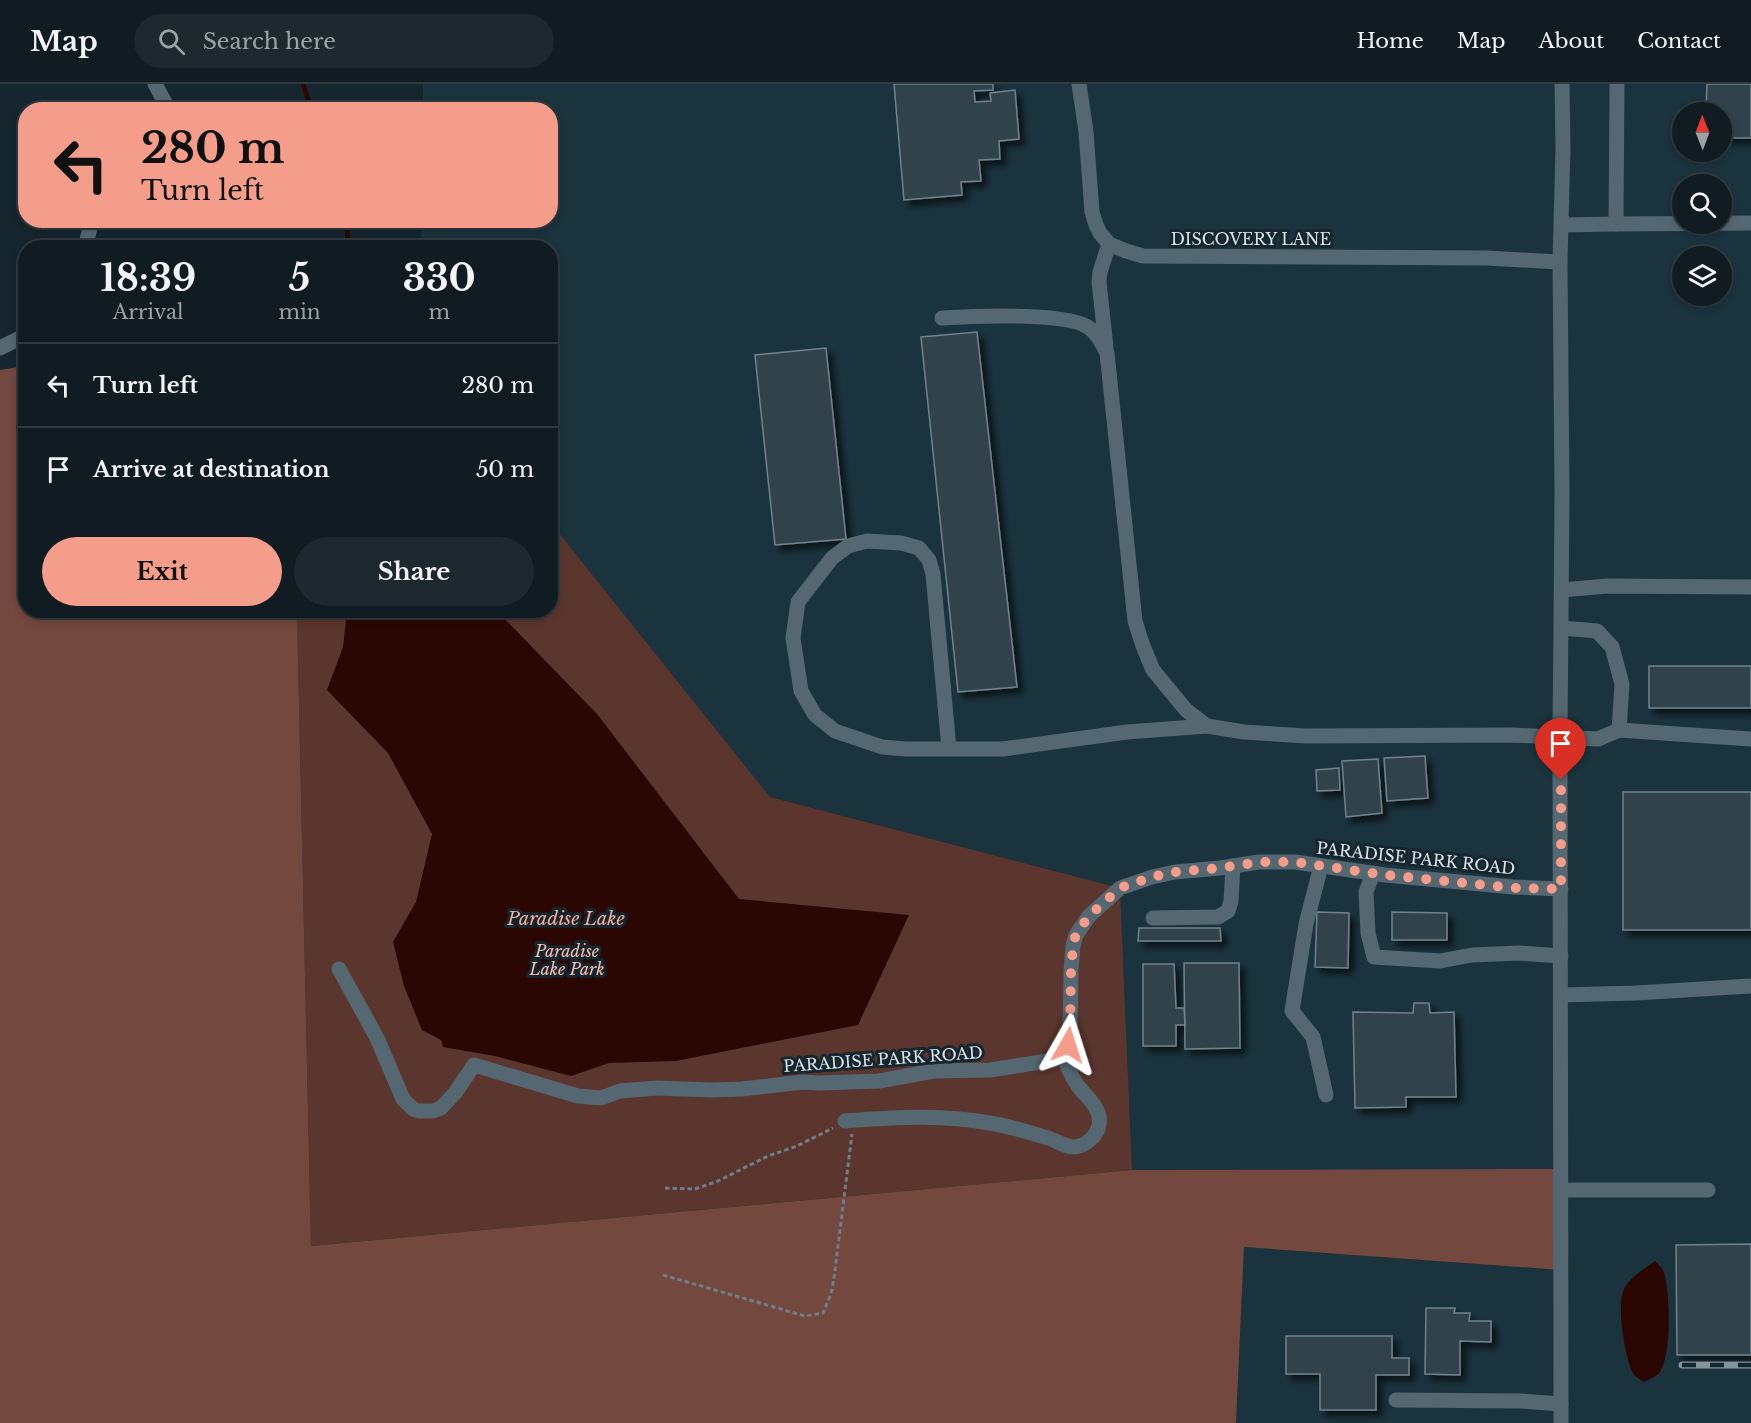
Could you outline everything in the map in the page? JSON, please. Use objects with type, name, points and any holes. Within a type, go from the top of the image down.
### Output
[{"type":"street","points":[[155,84],[165,102]]},
{"type":"street","points":[[1079,84],[1086,132],[1092,212],[1100,233],[1109,244],[1100,272],[1100,282],[1135,621],[1153,670],[1186,710],[1207,726]]},
{"type":"street","points":[[1561,1423],[1560,262],[1562,84]]},
{"type":"street","points":[[1616,224],[1617,84]]},
{"type":"street","points":[[1561,225],[1751,223]]},
{"type":"street","name":"DISCOVERY LANE","points":[[1109,244],[1143,256],[1487,258],[1560,262]]},
{"type":"street","points":[[942,318],[1049,317],[1071,321],[1093,331],[1107,352]]},
{"type":"street","points":[[0,348],[18,339]]},
{"type":"street","points":[[949,749],[933,574],[929,560],[919,548],[901,543],[867,541],[848,546],[832,558],[798,603],[793,638],[801,691],[815,715],[835,731],[882,747],[906,749],[949,749],[1003,749],[1127,732],[1207,726],[1244,732],[1306,736],[1512,735],[1598,739],[1619,730],[1751,739]]},
{"type":"street","points":[[1562,590],[1607,586],[1751,587]]},
{"type":"street","points":[[1562,628],[1597,631],[1612,647],[1622,684],[1619,730]]},
{"type":"street","name":"PARADISE PARK ROAD","points":[[339,969],[377,1038],[403,1099],[413,1109],[433,1112],[441,1108],[455,1093],[474,1065],[578,1096],[601,1098],[620,1091],[657,1088],[712,1090],[803,1082],[879,1081],[934,1071],[990,1070],[1054,1060],[1063,1053],[1070,1036],[1071,970],[1076,934],[1089,916],[1120,888],[1175,872],[1260,862],[1295,862],[1514,888],[1561,889]]},
{"type":"street","points":[[1153,918],[1218,917],[1228,911],[1231,901],[1233,866]]},
{"type":"street","points":[[1322,866],[1306,924],[1292,1011],[1313,1038],[1326,1095]]},
{"type":"street","points":[[1373,873],[1366,892],[1368,933],[1374,957],[1440,961],[1484,954],[1519,953],[1561,956]]},
{"type":"street","points":[[1561,995],[1751,986]]},
{"type":"street","points":[[849,1121],[919,1116],[962,1118],[997,1124],[1067,1146],[1082,1145],[1095,1136],[1100,1115],[1074,1080],[1065,1063],[1063,1053]]},
{"type":"street","points":[[1561,1190],[1708,1190]]},
{"type":"street","points":[[1396,1400],[1521,1401],[1561,1404]]},
{"type":"path","points":[[665,1188],[695,1189],[718,1181],[768,1156],[797,1146],[849,1121]]},
{"type":"path","points":[[663,1275],[805,1316],[823,1313],[831,1294],[834,1278],[849,1121]]},
{"type":"shaded area","points":[[423,84],[1751,84],[1751,1423],[1236,1423],[1244,1247],[1561,1270],[1561,1170],[1132,1170],[1120,888],[770,797],[558,532],[558,240],[421,240],[422,228],[558,228],[558,102],[423,102]]},
{"type":"shaded area","points":[[18,367],[18,618],[297,618],[311,1246],[1132,1170],[1561,1169],[1561,1270],[1244,1247],[1236,1423],[0,1423],[0,370]]},
{"type":"green space","name":"Paradise Lake Park","points":[[558,532],[770,797],[1120,888],[1132,1170],[311,1246],[297,618],[558,618]]},
{"type":"water","name":"Paradise Lake","points":[[346,618],[504,618],[597,714],[739,899],[909,915],[858,1025],[676,1061],[609,1063],[571,1076],[495,1056],[443,1047],[441,1040],[422,1030],[404,986],[393,942],[416,902],[432,834],[388,753],[327,690],[343,647]]},
{"type":"water","points":[[1655,1261],[1664,1272],[1666,1282],[1669,1308],[1667,1351],[1660,1372],[1644,1382],[1636,1377],[1630,1366],[1622,1331],[1621,1306],[1624,1289],[1630,1281]]},
{"type":"building","points":[[894,84],[993,84],[993,90],[974,91],[975,102],[991,101],[990,93],[1015,90],[1019,139],[999,141],[1000,159],[979,160],[981,181],[961,182],[962,195],[904,200]]},
{"type":"building","points":[[1707,84],[1751,84],[1751,138],[1732,138],[1732,102],[1706,102]]},
{"type":"building","points":[[977,332],[1017,687],[958,692],[921,337]]},
{"type":"building","points":[[826,348],[846,539],[775,545],[755,355]]},
{"type":"building","points":[[1649,666],[1751,666],[1751,708],[1649,708]]},
{"type":"building","points":[[1425,756],[1428,798],[1387,801],[1384,758]]},
{"type":"building","points":[[1378,759],[1382,813],[1346,817],[1342,761]]},
{"type":"building","points":[[1339,768],[1340,790],[1317,791],[1316,770]]},
{"type":"building","points":[[1623,792],[1751,792],[1751,930],[1623,930]]},
{"type":"building","points":[[1317,912],[1349,913],[1348,968],[1315,967]]},
{"type":"building","points":[[1392,912],[1447,913],[1447,940],[1392,940]]},
{"type":"building","points":[[1139,928],[1220,928],[1221,941],[1138,941]]},
{"type":"building","points":[[1184,963],[1239,963],[1240,1048],[1185,1049]]},
{"type":"building","points":[[1143,964],[1174,964],[1176,1008],[1184,1008],[1185,1025],[1176,1025],[1176,1046],[1143,1046]]},
{"type":"building","points":[[1414,1003],[1429,1003],[1430,1013],[1454,1012],[1456,1097],[1406,1097],[1406,1107],[1355,1108],[1353,1012],[1413,1013]]},
{"type":"building","points":[[1751,1244],[1751,1355],[1677,1355],[1676,1245]]},
{"type":"building","points":[[1426,1308],[1455,1308],[1454,1313],[1470,1313],[1469,1321],[1491,1321],[1491,1342],[1460,1341],[1460,1375],[1425,1374]]},
{"type":"building","points":[[1286,1336],[1392,1336],[1392,1358],[1409,1358],[1409,1375],[1376,1375],[1376,1410],[1320,1410],[1320,1374],[1286,1374]]},
{"type":"waterway","points":[[303,84],[309,102]]},
{"type":"waterway","points":[[347,228],[348,240]]},
{"type":"railway","points":[[1682,1365],[1751,1365]]},
{"type":"route","points":[[1068,1045],[1071,970],[1076,934],[1089,916],[1120,888],[1175,872],[1260,862],[1295,862],[1385,875],[1514,888],[1561,889],[1561,780]]}]
